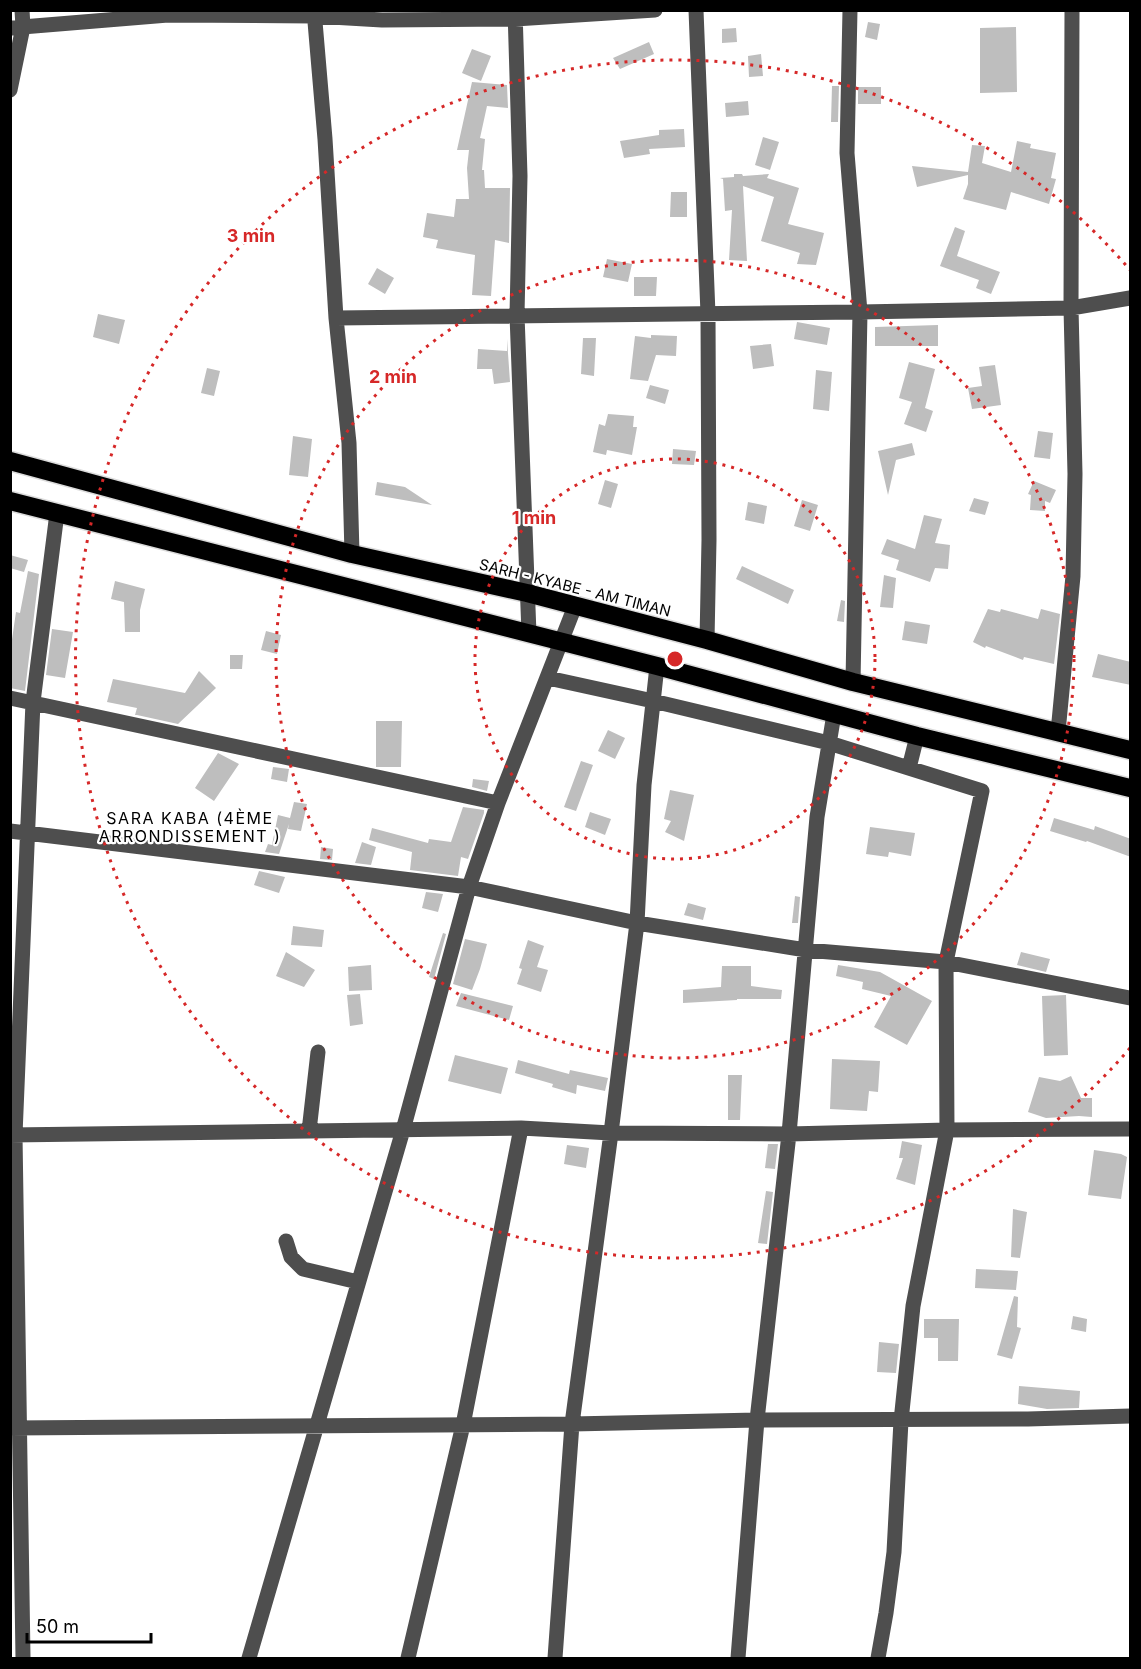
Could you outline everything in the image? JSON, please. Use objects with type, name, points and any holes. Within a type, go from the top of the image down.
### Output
[{"type":"highway","name":"SARH - KYABE - AM TIMAN","points":[[10,461],[352,554],[528,593],[707,640],[853,682],[1131,750]]},
{"type":"highway","points":[[10,501],[657,666],[917,736],[1131,788]]},
{"type":"street","points":[[10,90],[17,27],[22,10]]},
{"type":"street","points":[[17,27],[168,15],[314,13],[382,20],[655,10]]},
{"type":"street","points":[[696,10],[708,314],[707,640]]},
{"type":"street","points":[[850,10],[847,153],[860,312],[853,682]]},
{"type":"street","points":[[1058,732],[1073,576],[1075,474],[1071,308],[1072,10]]},
{"type":"street","points":[[314,13],[325,139],[336,318],[349,443],[352,554]]},
{"type":"street","points":[[515,15],[520,176],[517,315],[529,634]]},
{"type":"street","points":[[336,318],[1071,308],[1131,298]]},
{"type":"street","points":[[23,1659],[14,1428],[13,1136],[33,702],[57,513]]},
{"type":"street","points":[[249,1659],[403,1130],[469,886],[498,803],[575,606]]},
{"type":"street","points":[[555,1659],[572,1424],[637,922],[644,785],[657,666]]},
{"type":"street","points":[[548,678],[829,743],[982,791],[946,962],[947,1130],[913,1306],[901,1420],[894,1551],[878,1659]]},
{"type":"street","points":[[10,698],[498,803]]},
{"type":"street","points":[[738,1659],[757,1420],[789,1134],[817,817],[834,714]]},
{"type":"street","points":[[909,768],[917,736]]},
{"type":"street","points":[[10,831],[469,886],[637,922],[806,950],[946,962],[1131,998]]},
{"type":"street","points":[[309,1131],[318,1052]]},
{"type":"street","points":[[13,1136],[521,1128],[611,1133],[789,1134],[1131,1129]]},
{"type":"street","points":[[408,1659],[463,1425],[521,1128]]},
{"type":"street","points":[[286,1241],[291,1257],[303,1269],[358,1282]]},
{"type":"street","points":[[14,1428],[572,1424],[1131,1416]]},
{"type":"building","points":[[868,22],[880,24],[877,40],[865,37]]},
{"type":"building","points":[[1016,27],[1017,92],[980,93],[980,28]]},
{"type":"building","points":[[736,28],[737,42],[722,43],[722,29]]},
{"type":"building","points":[[649,42],[654,54],[620,69],[613,58]]},
{"type":"building","points":[[472,49],[491,56],[481,81],[462,73]]},
{"type":"building","points":[[761,54],[763,76],[749,77],[748,56]]},
{"type":"building","points":[[472,82],[507,85],[508,108],[487,106],[480,138],[485,139],[482,170],[484,170],[485,188],[510,188],[509,243],[495,240],[491,296],[472,295],[475,255],[436,248],[438,240],[423,237],[427,213],[454,217],[456,199],[469,199],[467,168],[469,150],[457,150]]},
{"type":"building","points":[[832,86],[839,86],[838,122],[831,122]]},
{"type":"building","points":[[858,87],[881,87],[881,104],[858,104]]},
{"type":"building","points":[[748,101],[749,115],[726,117],[725,103]]},
{"type":"building","points":[[684,129],[685,147],[649,149],[650,154],[624,158],[620,141],[659,135],[659,130]]},
{"type":"building","points":[[763,137],[779,142],[770,170],[755,165]]},
{"type":"building","points":[[1017,141],[1031,144],[1030,148],[1056,153],[1051,178],[1056,179],[1049,204],[1011,192],[1006,210],[963,199],[968,184],[968,175],[917,187],[912,166],[968,172],[972,145],[985,146],[982,163],[1011,172]]},
{"type":"building","points":[[734,174],[743,176],[769,174],[767,178],[799,188],[788,224],[824,233],[816,265],[797,264],[800,253],[761,241],[774,197],[743,186],[747,261],[729,260],[732,210],[725,211],[723,179],[720,178],[734,177]]},
{"type":"building","points":[[671,192],[687,192],[687,217],[670,217]]},
{"type":"building","points":[[955,227],[965,231],[957,256],[1000,272],[991,294],[976,288],[979,280],[940,266]]},
{"type":"building","points":[[607,259],[632,264],[628,282],[603,277]]},
{"type":"building","points":[[377,268],[394,278],[385,294],[368,284]]},
{"type":"building","points":[[634,277],[657,277],[656,296],[634,296]]},
{"type":"building","points":[[98,314],[125,320],[119,344],[93,337]]},
{"type":"building","points":[[797,322],[830,328],[827,345],[794,339]]},
{"type":"building","points":[[938,325],[938,346],[875,346],[875,327]]},
{"type":"building","points":[[651,335],[677,336],[676,356],[656,355],[648,381],[630,379],[635,336],[651,338]]},
{"type":"building","points":[[583,338],[596,338],[594,376],[581,374]]},
{"type":"building","points":[[507,339],[510,382],[494,384],[492,369],[477,369],[478,349],[507,351]]},
{"type":"building","points":[[771,344],[774,366],[753,369],[750,346]]},
{"type":"building","points":[[909,362],[935,369],[925,408],[933,411],[926,432],[904,424],[912,402],[899,398]]},
{"type":"building","points":[[995,365],[1001,405],[972,409],[968,388],[982,386],[979,367]]},
{"type":"building","points":[[207,368],[220,371],[214,396],[201,393]]},
{"type":"building","points":[[816,370],[832,372],[829,411],[813,409]]},
{"type":"building","points":[[650,385],[669,390],[665,404],[646,398]]},
{"type":"building","points":[[608,414],[634,416],[633,427],[637,427],[632,455],[607,450],[606,455],[593,452],[599,424],[605,426]]},
{"type":"building","points":[[1038,431],[1053,433],[1050,459],[1034,457]]},
{"type":"building","points":[[293,436],[312,439],[308,477],[289,475]]},
{"type":"building","points":[[912,443],[915,455],[896,460],[888,495],[878,451]]},
{"type":"building","points":[[673,449],[696,451],[694,465],[672,464]]},
{"type":"building","points":[[605,480],[618,484],[611,508],[598,504]]},
{"type":"building","points":[[1034,481],[1056,490],[1050,503],[1045,501],[1045,511],[1030,510],[1031,495],[1028,494]]},
{"type":"building","points":[[377,482],[405,487],[432,505],[375,495]]},
{"type":"building","points":[[974,498],[989,502],[985,515],[969,511]]},
{"type":"building","points":[[802,500],[818,505],[810,531],[794,526]]},
{"type":"building","points":[[748,502],[767,506],[764,524],[745,520]]},
{"type":"building","points":[[924,515],[942,519],[935,543],[950,545],[948,569],[935,568],[930,582],[896,570],[899,560],[881,554],[887,539],[915,549]]},
{"type":"building","points":[[10,555],[28,560],[24,572],[10,568]]},
{"type":"building","points":[[742,566],[794,590],[788,604],[736,579]]},
{"type":"building","points":[[28,571],[39,574],[25,691],[10,688],[10,653],[16,612],[20,613]]},
{"type":"building","points":[[884,575],[896,578],[893,608],[880,607]]},
{"type":"building","points":[[115,581],[145,589],[140,610],[140,632],[125,632],[124,602],[111,599]]},
{"type":"building","points":[[841,600],[845,601],[844,622],[837,621]]},
{"type":"building","points":[[988,609],[1000,612],[1001,609],[1038,619],[1041,609],[1060,614],[1054,664],[1024,657],[1023,660],[973,642]]},
{"type":"building","points":[[905,621],[930,625],[927,644],[902,640]]},
{"type":"building","points":[[52,629],[73,632],[65,678],[46,675]]},
{"type":"building","points":[[266,631],[281,635],[277,654],[261,650]]},
{"type":"building","points":[[1098,654],[1131,662],[1131,685],[1092,677]]},
{"type":"building","points":[[230,655],[243,655],[242,669],[230,669]]},
{"type":"building","points":[[199,671],[216,688],[178,724],[135,715],[137,708],[107,702],[113,679],[185,693]]},
{"type":"building","points":[[376,721],[402,721],[401,767],[376,767]]},
{"type":"building","points":[[608,730],[625,738],[615,759],[598,751]]},
{"type":"building","points":[[218,753],[239,764],[214,801],[195,788]]},
{"type":"building","points":[[581,761],[593,765],[576,811],[564,807]]},
{"type":"building","points":[[273,767],[289,769],[287,782],[271,779]]},
{"type":"building","points":[[473,779],[489,781],[487,791],[472,787]]},
{"type":"building","points":[[670,790],[694,795],[684,841],[665,832],[671,821],[664,819]]},
{"type":"building","points":[[294,802],[307,804],[301,831],[288,829],[289,824],[279,854],[265,852],[268,844],[272,845],[278,815],[290,818]]},
{"type":"building","points":[[463,807],[484,810],[484,813],[468,859],[461,857],[458,876],[410,870],[412,852],[369,840],[372,828],[428,843],[429,839],[451,842]]},
{"type":"building","points":[[590,812],[611,819],[605,835],[585,827]]},
{"type":"building","points":[[1054,818],[1094,830],[1095,826],[1131,839],[1131,857],[1050,831]]},
{"type":"building","points":[[870,827],[915,833],[911,856],[889,852],[888,857],[866,854]]},
{"type":"building","points":[[362,842],[376,847],[371,865],[355,863]]},
{"type":"building","points":[[321,847],[333,849],[332,860],[320,859]]},
{"type":"building","points":[[259,871],[285,877],[279,893],[254,885]]},
{"type":"building","points":[[426,892],[443,894],[438,912],[422,908]]},
{"type":"building","points":[[795,896],[800,897],[798,923],[792,923]]},
{"type":"building","points":[[688,903],[706,908],[703,920],[684,915]]},
{"type":"building","points":[[293,926],[324,930],[322,947],[291,945]]},
{"type":"building","points":[[443,933],[446,934],[434,979],[429,977]]},
{"type":"building","points":[[465,939],[487,944],[472,990],[453,984]]},
{"type":"building","points":[[528,940],[544,946],[537,967],[548,970],[541,992],[517,984],[522,969],[519,968]]},
{"type":"building","points":[[286,952],[315,970],[304,987],[276,976]]},
{"type":"building","points":[[1021,952],[1050,959],[1046,972],[1017,965]]},
{"type":"building","points":[[371,965],[372,990],[349,991],[348,967]]},
{"type":"building","points":[[838,965],[880,972],[932,1001],[907,1045],[874,1027],[891,996],[862,989],[863,982],[836,976]]},
{"type":"building","points":[[722,966],[751,966],[751,986],[782,990],[781,999],[683,1003],[683,990],[721,987]]},
{"type":"building","points":[[461,993],[513,1006],[509,1020],[456,1006]]},
{"type":"building","points":[[360,994],[363,1024],[350,1026],[347,995]]},
{"type":"building","points":[[1066,995],[1068,1055],[1044,1056],[1042,996]]},
{"type":"building","points":[[455,1055],[508,1068],[501,1094],[448,1081]]},
{"type":"building","points":[[832,1059],[880,1061],[878,1092],[869,1091],[867,1111],[830,1109]]},
{"type":"building","points":[[518,1060],[569,1074],[570,1070],[608,1078],[605,1091],[577,1085],[576,1094],[552,1087],[553,1084],[515,1073]]},
{"type":"building","points":[[728,1075],[742,1075],[740,1120],[728,1120]]},
{"type":"building","points":[[1071,1076],[1081,1098],[1092,1098],[1092,1117],[1046,1118],[1028,1112],[1039,1077],[1060,1081]]},
{"type":"building","points":[[902,1141],[922,1145],[915,1185],[896,1179],[903,1158],[899,1158]]},
{"type":"building","points":[[768,1144],[778,1144],[775,1169],[765,1168]]},
{"type":"building","points":[[567,1145],[589,1148],[586,1168],[564,1164]]},
{"type":"building","points":[[1094,1150],[1127,1157],[1121,1199],[1088,1195]]},
{"type":"building","points":[[766,1191],[773,1192],[767,1244],[758,1243]]},
{"type":"building","points":[[1013,1209],[1027,1212],[1020,1258],[1011,1257]]},
{"type":"building","points":[[976,1269],[1018,1271],[1016,1290],[975,1288]]},
{"type":"building","points":[[1014,1296],[1018,1297],[1017,1327],[1021,1328],[1012,1359],[997,1355]]},
{"type":"building","points":[[1073,1316],[1087,1319],[1086,1332],[1071,1329]]},
{"type":"building","points":[[924,1319],[959,1319],[958,1361],[938,1361],[938,1338],[924,1338]]},
{"type":"building","points":[[879,1342],[899,1344],[896,1373],[877,1372]]},
{"type":"building","points":[[1019,1386],[1080,1391],[1079,1408],[1047,1409],[1018,1404]]},
{"type":"district","name":"SARA KABA (4ÈME ARRONDISSEMENT )","points":[[190,827]]}]
